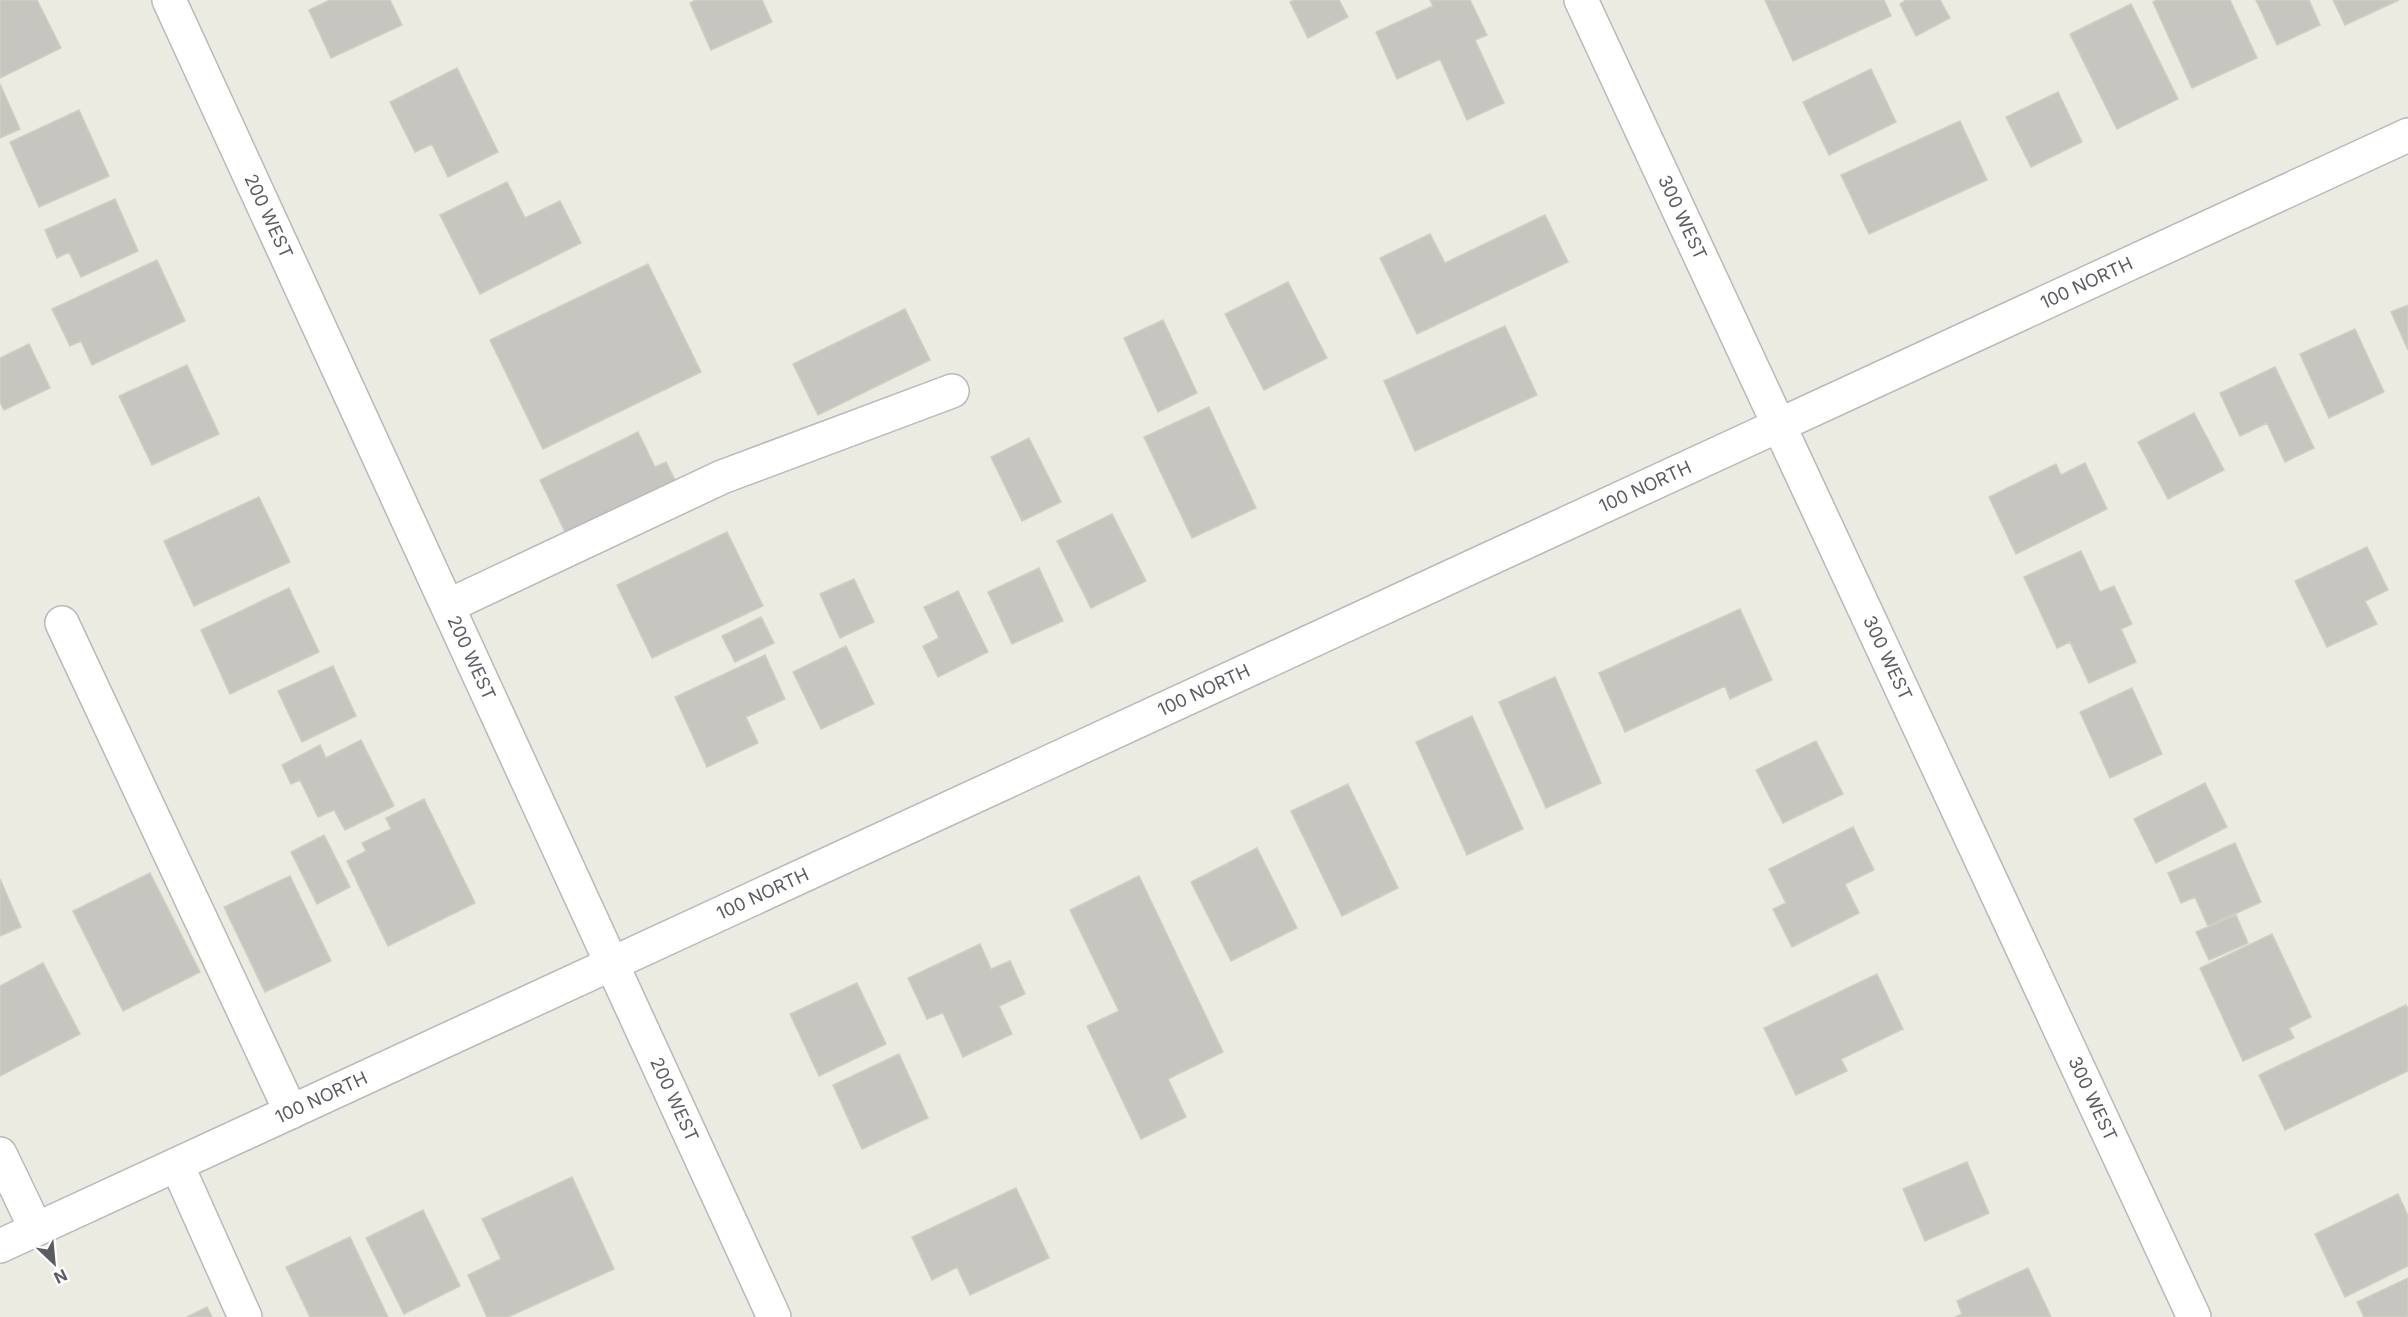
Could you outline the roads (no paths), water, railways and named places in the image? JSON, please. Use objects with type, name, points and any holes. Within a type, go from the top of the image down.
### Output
[{"type":"street","name":"200 WEST","points":[[169,0],[774,1317]]},
{"type":"street","name":"300 WEST","points":[[1581,0],[2194,1317]]},
{"type":"street","name":"100 NORTH","points":[[0,1246],[2408,135]]},
{"type":"street","points":[[448,606],[722,477],[952,391]]},
{"type":"street","points":[[62,622],[291,1112]]},
{"type":"street","points":[[0,1154],[36,1229]]},
{"type":"street","points":[[177,1165],[245,1317]]}]
